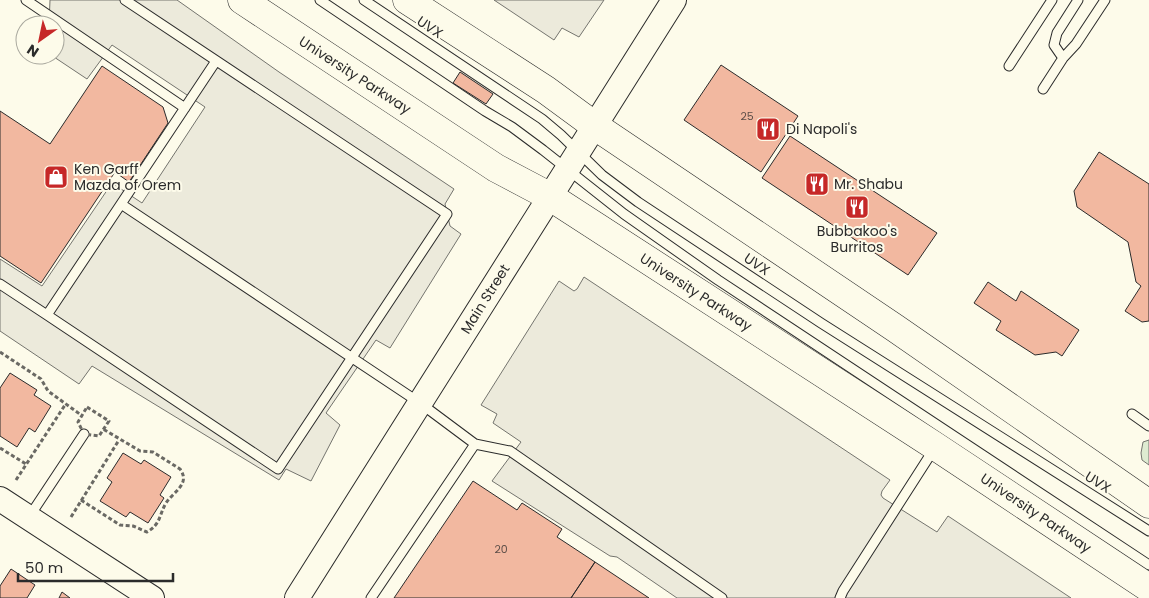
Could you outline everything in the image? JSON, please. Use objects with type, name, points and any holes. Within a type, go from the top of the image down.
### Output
[{"type":"main road","name":"University Parkway","points":[[242,0],[496,168],[549,196],[935,446],[1149,588]]},
{"type":"main road","points":[[407,0],[546,90],[595,126],[895,328],[1149,504]]},
{"type":"street","name":"Main Street","points":[[297,598],[674,0]]},
{"type":"street","points":[[0,499],[152,598]]},
{"type":"lane","points":[[26,0],[185,108]]},
{"type":"lane","points":[[0,284],[278,469],[447,214],[125,0]]},
{"type":"lane","name":"UVX","points":[[320,0],[512,127],[573,160],[618,188],[829,328],[1149,531]]},
{"type":"lane","name":"UVX","points":[[364,0],[542,119],[561,135],[573,160],[624,214],[718,280],[1149,565]]},
{"type":"lane","points":[[1009,66],[1052,0]]},
{"type":"lane","points":[[1063,58],[1054,45],[1057,33],[1078,0]]},
{"type":"lane","points":[[1043,89],[1105,0]]},
{"type":"lane","points":[[47,315],[216,61]]},
{"type":"lane","points":[[121,204],[420,403],[474,444],[510,451],[722,598]]},
{"type":"lane","points":[[1132,414],[1149,426]]},
{"type":"lane","points":[[29,518],[84,434]]},
{"type":"lane","points":[[371,598],[474,444]]},
{"type":"lane","points":[[840,598],[842,591],[935,446]]},
{"type":"path","points":[[0,352],[40,379],[48,391],[82,415]]},
{"type":"path","points":[[16,480],[64,404]]},
{"type":"path","points":[[78,422],[87,407],[109,420],[99,436]]},
{"type":"path","points":[[81,500],[120,525],[133,526],[147,532],[158,523],[167,502],[180,488],[183,474],[180,469],[153,452],[140,451],[103,429]]},
{"type":"path","points":[[70,516],[119,440]]},
{"type":"path","points":[[0,448],[26,464]]},
{"type":"green space","points":[[1149,440],[1149,465],[1142,460],[1141,453],[1143,442]]},
{"type":"shaded area","points":[[50,0],[177,0],[279,72],[454,189],[445,204],[450,226],[461,234],[390,348],[376,340],[326,413],[340,425],[311,481],[286,469],[279,480],[92,366],[79,384],[0,331],[0,259],[42,286],[112,183],[142,203],[205,107],[112,45],[87,79],[65,64],[65,15],[49,15]]},
{"type":"shaded area","points":[[494,0],[604,0],[579,37],[562,28],[554,40]]},
{"type":"shaded area","points":[[584,277],[890,480],[882,491],[881,495],[883,498],[937,532],[948,516],[1071,598],[677,598],[617,557],[610,556],[492,481],[521,442],[493,423],[497,414],[481,405],[559,281],[574,291]]},
{"type":"building","points":[[721,65],[798,116],[761,172],[684,120]]},
{"type":"building","name":"Ken Garff Mazda of Orem","points":[[102,66],[163,107],[168,123],[129,182],[115,172],[41,283],[0,256],[0,111],[50,144]]},
{"type":"building","points":[[460,72],[493,94],[486,104],[453,83]]},
{"type":"building","points":[[790,136],[937,233],[908,275],[762,178]]},
{"type":"building","points":[[1099,152],[1149,184],[1149,321],[1142,322],[1125,311],[1141,286],[1136,282],[1128,242],[1077,207],[1074,191]]},
{"type":"building","points":[[988,282],[1016,301],[1021,291],[1079,330],[1062,356],[1056,352],[1035,355],[996,330],[1001,321],[974,303]]},
{"type":"building","points":[[10,373],[37,390],[34,395],[51,406],[35,432],[29,428],[17,447],[0,436],[0,388]]},
{"type":"building","points":[[123,453],[141,464],[144,460],[171,477],[160,495],[164,498],[148,523],[130,512],[126,517],[100,501],[112,482],[107,478]]},
{"type":"building","points":[[473,481],[517,510],[522,503],[562,529],[557,537],[595,562],[571,598],[394,598]]},
{"type":"building","points":[[595,562],[649,598],[571,598]]},
{"type":"building","points":[[11,569],[35,585],[27,598],[0,598],[0,586]]},
{"type":"building","points":[[62,592],[70,598],[59,598]]},
{"type":"place","name":"Di Napoli's","points":[[768,129]]},
{"type":"place","name":"Ken Garff Mazda of Orem","points":[[56,177]]},
{"type":"place","name":"Mr. Shabu","points":[[817,184]]},
{"type":"place","name":"Bubbakoo's Burritos","points":[[857,207]]}]
